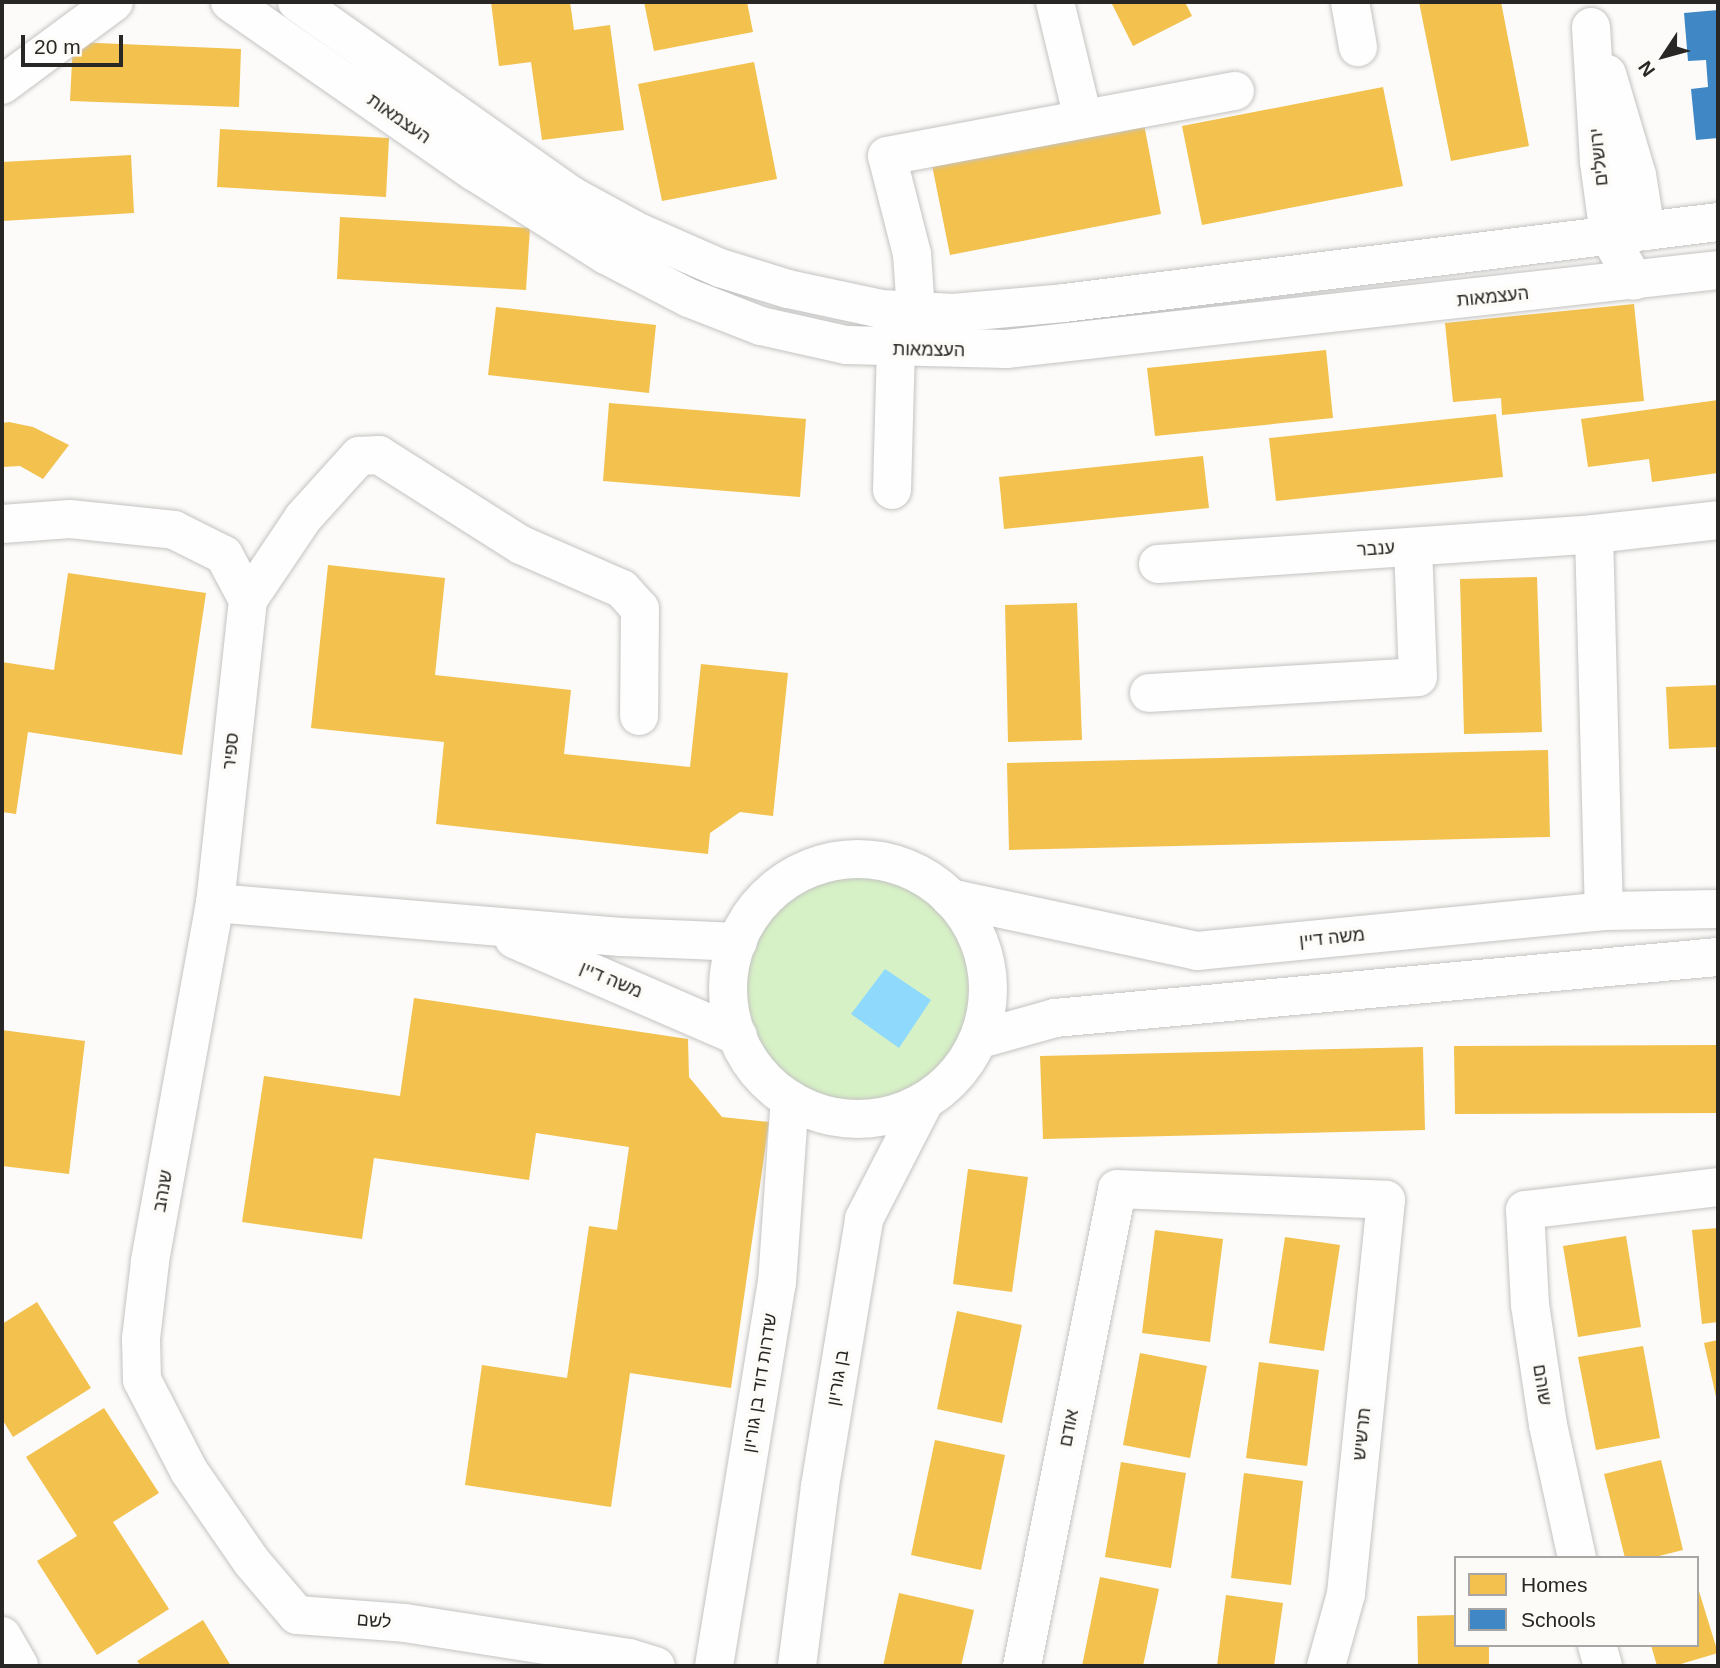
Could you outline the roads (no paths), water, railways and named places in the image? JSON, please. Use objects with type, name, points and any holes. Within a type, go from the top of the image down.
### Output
[{"type":"street","points":[[2,85],[114,2]]},
{"type":"street","name":"העצמאות","points":[[230,2],[475,172],[606,255],[689,298],[761,326],[846,345],[954,352],[1072,344],[1718,270]]},
{"type":"street","name":"העצמאות","points":[[297,2],[572,196],[640,233],[720,268],[788,289],[916,312],[1064,303],[1718,222]]},
{"type":"street","points":[[1055,2],[1083,120]]},
{"type":"street","points":[[1350,2],[1358,47]]},
{"type":"street","name":"ירושלים","points":[[1588,14],[1628,138],[1628,233],[1634,281]]},
{"type":"street","points":[[916,312],[912,254],[887,156],[1235,91]]},
{"type":"street","points":[[892,490],[896,350]]},
{"type":"street","points":[[2,524],[70,519],[174,530],[224,555],[248,600],[321,497],[359,456],[379,455],[521,545],[622,589],[640,610],[639,716]]},
{"type":"street","name":"ענבר","points":[[1158,565],[1594,534],[1718,520]]},
{"type":"street","points":[[1594,534],[1604,911]]},
{"type":"street","points":[[1149,693],[1418,677],[1413,547]]},
{"type":"street","name":"ספיר","points":[[215,903],[248,600]]},
{"type":"street","points":[[850,858],[893,863],[933,881],[950,898],[964,912],[984,952],[989,996],[980,1039],[957,1076],[923,1104],[881,1118],[838,1118],[790,1099],[764,1079],[737,1036],[729,1003],[731,961],[738,942],[746,922],[773,889],[809,867],[850,858]]},
{"type":"street","name":"משה דיין","points":[[950,898],[1197,951],[1604,911],[1718,909]]},
{"type":"street","name":"משה דיין","points":[[215,903],[483,926],[738,942]]},
{"type":"street","name":"שנהב","points":[[189,1471],[142,1380],[141,1339],[150,1262],[215,903]]},
{"type":"street","name":"משה דיין","points":[[483,926],[737,1036]]},
{"type":"street","points":[[980,1039],[1055,1018],[1718,957]]},
{"type":"street","name":"שדרות דוד בן גוריון","points":[[710,1665],[777,1283],[790,1099]]},
{"type":"street","name":"בן גוריון","points":[[797,1666],[820,1486],[864,1219],[923,1104]]},
{"type":"street","name":"שוהם","points":[[1577,1556],[1548,1425],[1532,1318],[1525,1210],[1718,1187]]},
{"type":"street","name":"אודם","points":[[1022,1666],[1117,1189],[1386,1200]]},
{"type":"street","name":"תרשיש","points":[[1326,1666],[1346,1594],[1386,1200]]},
{"type":"street","name":"לשם","points":[[189,1471],[251,1561],[297,1615],[405,1623],[640,1663]]},
{"type":"street","points":[[2,1636],[19,1666]]},
{"type":"street","points":[[1598,1647],[1603,1666]]},
{"type":"water","points":[[885,969],[931,1000],[899,1048],[851,1014]]}]
